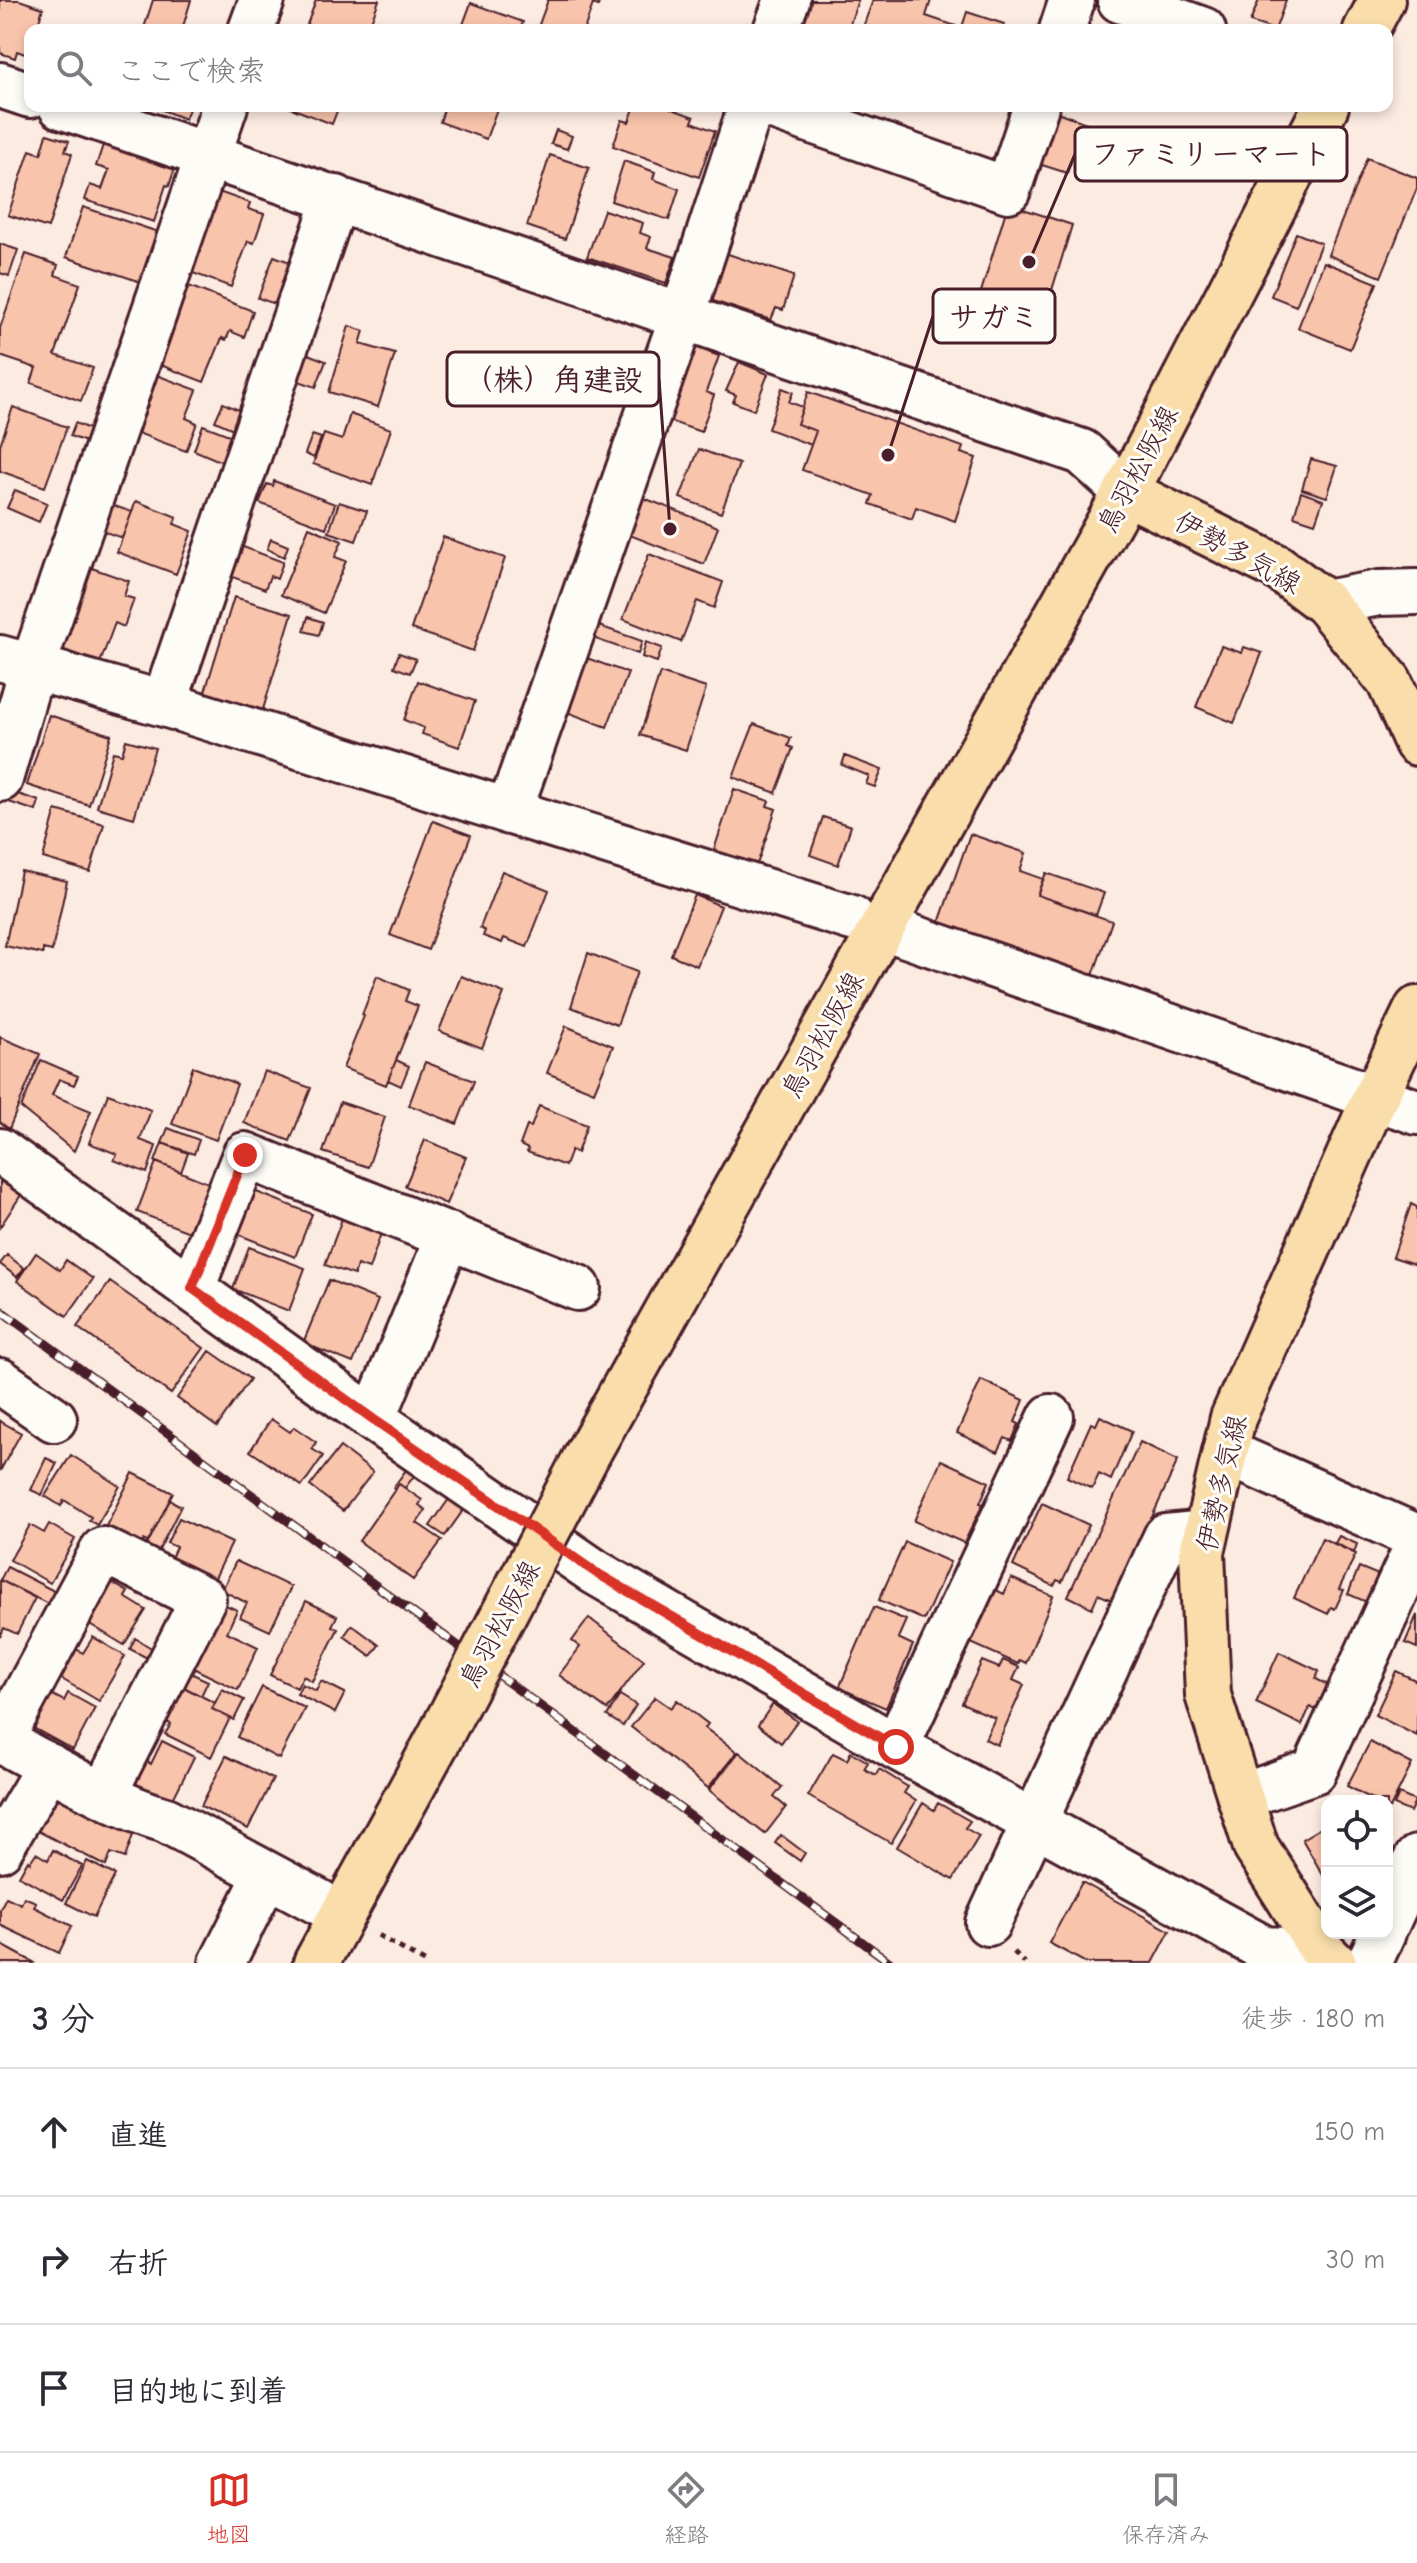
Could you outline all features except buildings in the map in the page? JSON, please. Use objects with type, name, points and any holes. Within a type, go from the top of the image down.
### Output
[{"type":"main road","points":[[1369,24],[1382,0]]},
{"type":"main road","name":"鳥羽松阪線","points":[[316,1963],[437,1742],[589,1451],[1126,492],[1323,112]]},
{"type":"main road","name":"伊勢多気線","points":[[1126,492],[1277,567],[1325,603],[1389,681],[1417,743]]},
{"type":"main road","name":"伊勢多気線","points":[[1329,1957],[1256,1847],[1208,1695],[1202,1552],[1233,1418],[1417,1009]]},
{"type":"street","points":[[253,24],[262,0]]},
{"type":"street","points":[[778,24],[787,0]]},
{"type":"street","points":[[1064,24],[1072,0]]},
{"type":"street","points":[[1120,0],[1186,24]]},
{"type":"street","points":[[0,85],[24,93]]},
{"type":"street","points":[[79,112],[1082,452],[1126,492]]},
{"type":"street","points":[[0,779],[16,664],[223,112]]},
{"type":"street","points":[[509,812],[682,317],[749,112]]},
{"type":"street","points":[[787,112],[1008,190],[1034,112]]},
{"type":"street","points":[[164,704],[336,198]]},
{"type":"street","points":[[1325,603],[1379,593],[1417,592]]},
{"type":"street","points":[[16,664],[164,704],[852,918]]},
{"type":"street","points":[[903,934],[1417,1112]]},
{"type":"street","points":[[0,1151],[373,1419],[595,1572],[896,1747],[1265,1949],[1329,1957]]},
{"type":"street","points":[[192,1288],[245,1155],[578,1288]]},
{"type":"street","points":[[373,1419],[449,1235]]},
{"type":"street","points":[[0,1381],[54,1419]]},
{"type":"street","points":[[896,1747],[1051,1417]]},
{"type":"street","points":[[1225,1452],[1417,1537]]},
{"type":"street","points":[[988,1923],[1166,1537],[1206,1533]]},
{"type":"street","points":[[1240,1797],[1314,1771],[1417,1546]]},
{"type":"street","points":[[104,1794],[203,1599],[103,1550],[0,1740],[49,1766],[104,1794],[149,1816],[166,1820],[319,1902]]},
{"type":"street","points":[[0,1849],[49,1766]]},
{"type":"street","points":[[1393,1910],[1417,1858]]},
{"type":"street","points":[[222,1963],[266,1876]]},
{"type":"street","points":[[1369,1963],[1380,1939]]},
{"type":"path","points":[[376,1934],[426,1963]]},
{"type":"railway","points":[[0,1310],[891,1963]]},
{"type":"place","name":"ファミリーマート","points":[[1029,262]]},
{"type":"place","name":"サガミ","points":[[888,455]]},
{"type":"place","name":"（株）角建設","points":[[670,529]]},
{"type":"route","points":[[245,1155],[192,1288],[373,1419],[595,1572],[896,1747]]}]
